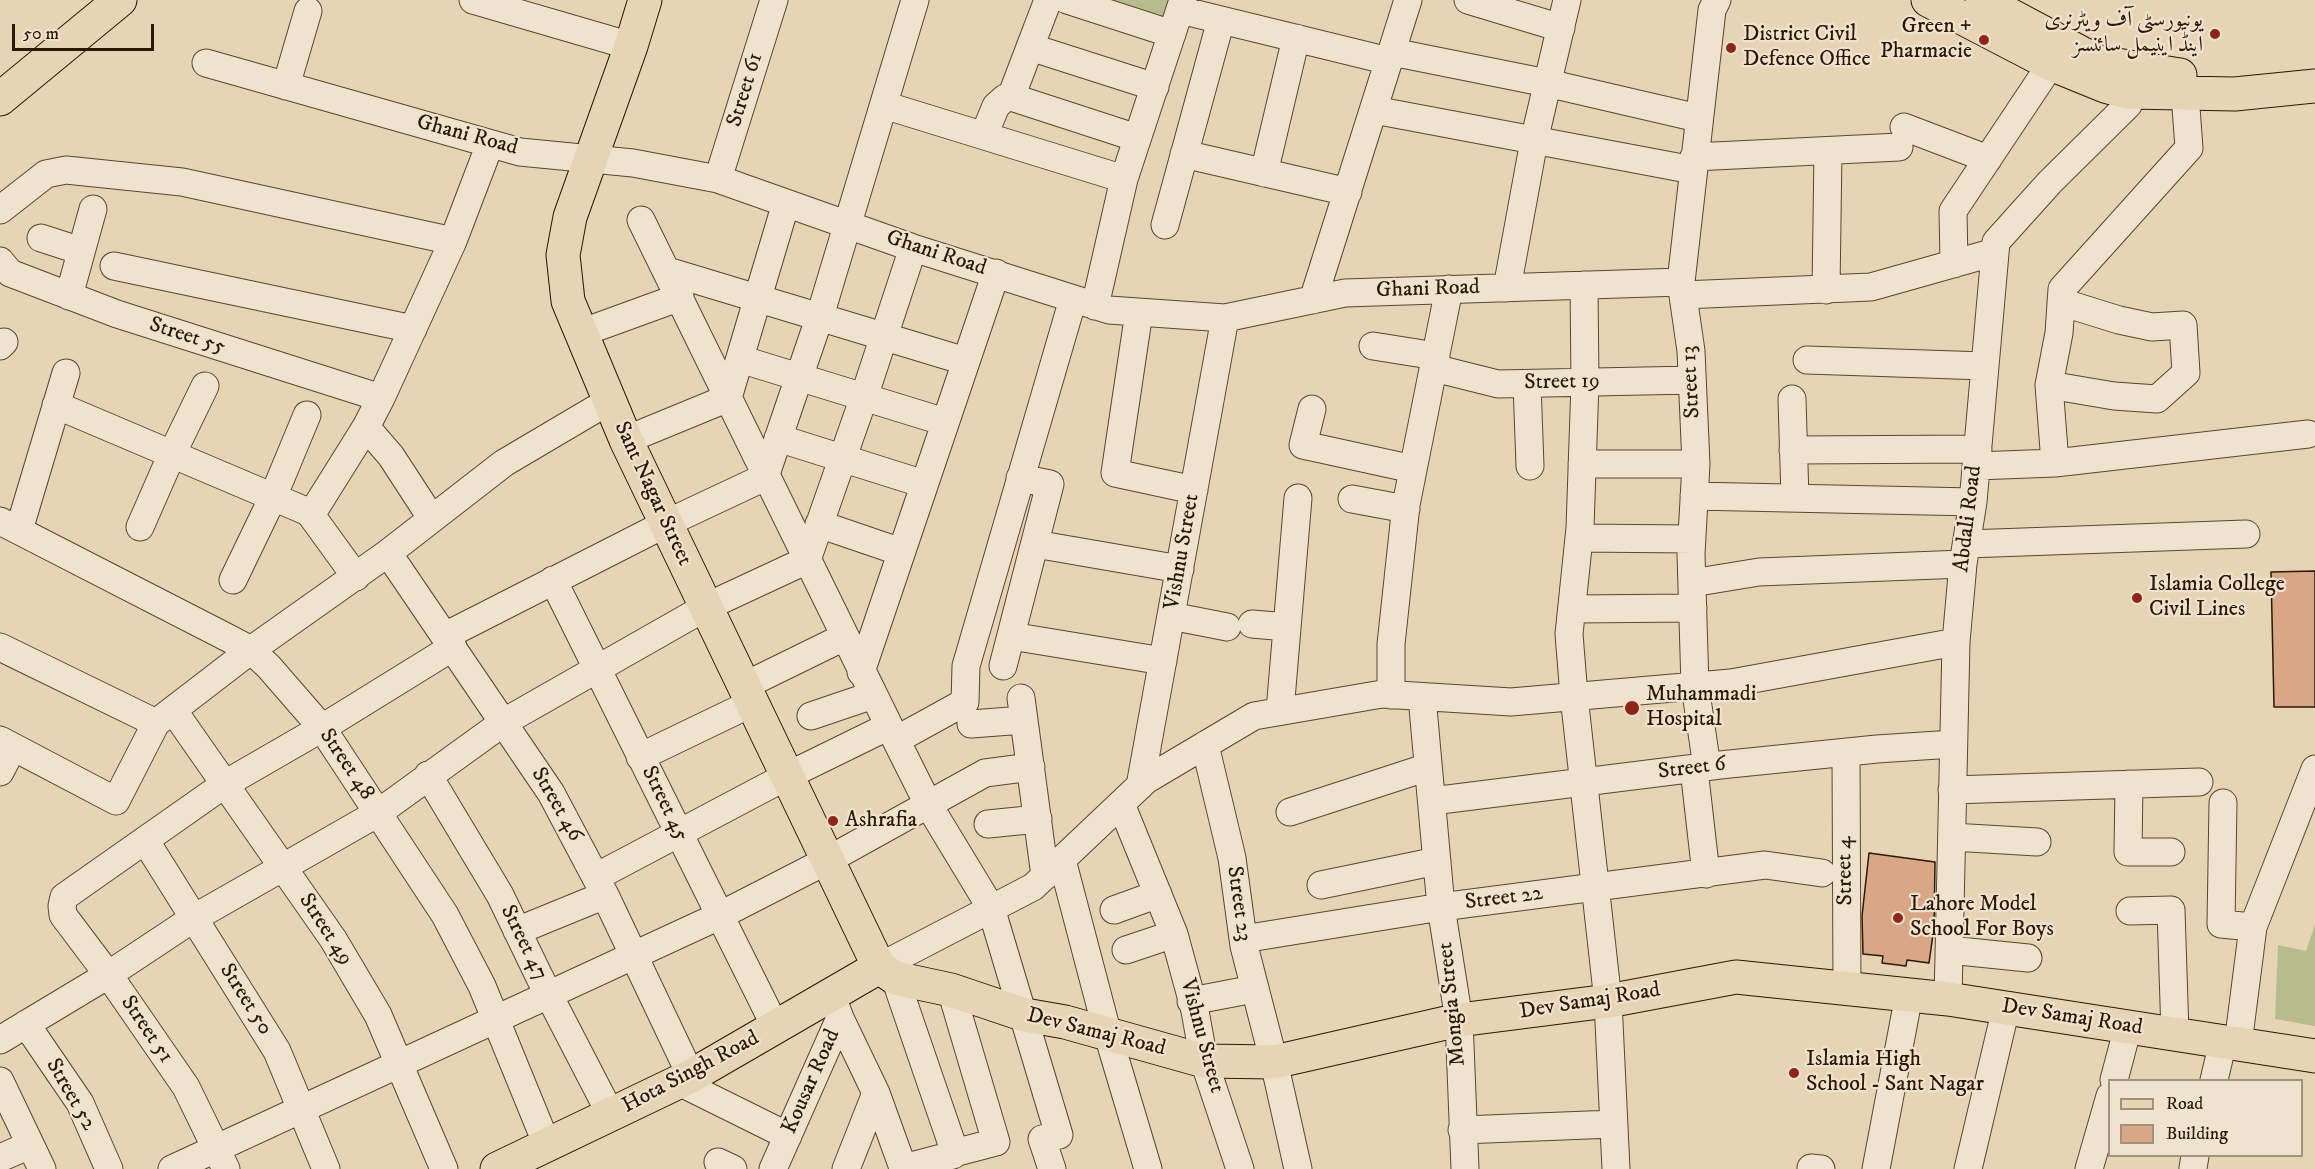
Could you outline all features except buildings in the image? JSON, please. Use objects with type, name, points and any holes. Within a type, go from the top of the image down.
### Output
[{"type":"main road","points":[[0,99],[120,0]]},
{"type":"main road","name":"Sant Nagar Street","points":[[645,0],[593,158],[582,180],[570,217],[563,255],[568,301],[626,440],[828,860],[887,972]]},
{"type":"main road","points":[[1928,0],[2051,63],[2105,86],[2127,92],[2235,94],[2315,86]]},
{"type":"main road","points":[[1982,0],[2098,62],[2163,73],[2224,78],[2249,78],[2315,70]]},
{"type":"main road","name":"Dev Samaj Road","points":[[887,972],[951,990],[1025,1015],[1065,1022],[1204,1061],[1274,1062],[1459,1020],[1608,1001],[1736,977],[1948,999],[2315,1056]]},
{"type":"main road","name":"Hota Singh Road","points":[[497,1169],[685,1079],[776,1028],[836,1006],[887,972]]},
{"type":"street","points":[[473,0],[631,46]]},
{"type":"street","name":"Street 61","points":[[718,180],[774,0]]},
{"type":"street","points":[[145,840],[225,784],[322,728],[449,641],[553,580],[765,477],[820,316],[915,0]]},
{"type":"street","points":[[1011,96],[1048,0]]},
{"type":"street","points":[[1067,0],[1221,20],[1296,38],[1547,83],[1698,118]]},
{"type":"street","points":[[1313,300],[1408,0]]},
{"type":"street","points":[[1468,0],[1561,28]]},
{"type":"street","points":[[1507,288],[1534,141],[1567,0]]},
{"type":"street","name":"Street 13","points":[[1706,874],[1692,596],[1696,464],[1691,351],[1682,288],[1698,118],[1712,10],[1717,0]]},
{"type":"street","points":[[286,86],[308,11]]},
{"type":"street","points":[[517,931],[601,886],[677,833],[787,776],[965,702],[966,666],[1020,478],[1084,302],[1179,15]]},
{"type":"street","points":[[1165,225],[1221,20]]},
{"type":"street","points":[[1264,173],[1296,38]]},
{"type":"street","points":[[1030,47],[1155,87]]},
{"type":"street","name":"Ghani Road","points":[[206,63],[520,152],[633,163],[718,180],[913,248],[1109,310],[1225,318],[1345,293],[1584,285],[1826,290],[1871,287],[1995,252]]},
{"type":"street","points":[[1954,264],[1953,212],[2051,63]]},
{"type":"street","name":"Abdali Road","points":[[1948,999],[1956,642],[1973,502],[1996,242],[2050,182],[2128,105],[2127,92]]},
{"type":"street","points":[[2055,463],[2049,385],[2059,333],[2062,289],[2189,148],[2185,94]]},
{"type":"street","points":[[984,135],[996,105],[1011,96],[1137,138]]},
{"type":"street","points":[[884,105],[1124,178]]},
{"type":"street","points":[[1374,110],[1534,141],[1693,164],[1828,151],[1902,137],[1988,159]]},
{"type":"street","points":[[311,514],[366,427],[381,398],[453,241],[490,144]]},
{"type":"street","points":[[1826,290],[1828,151]]},
{"type":"street","points":[[1184,154],[1347,192]]},
{"type":"street","points":[[0,210],[46,174],[66,170],[182,182],[453,241]]},
{"type":"street","points":[[728,398],[786,203]]},
{"type":"street","points":[[69,296],[93,209]]},
{"type":"street","points":[[641,220],[844,638],[928,804],[991,908],[1025,1015],[1059,1135],[1042,1139],[1052,1169]]},
{"type":"street","points":[[41,238],[81,251]]},
{"type":"street","points":[[0,1040],[108,975],[194,918],[378,813],[504,722],[706,607],[807,560],[913,248]]},
{"type":"street","name":"Street 55","points":[[0,261],[10,273],[117,314],[381,398]]},
{"type":"street","points":[[114,266],[413,329]]},
{"type":"street","points":[[667,271],[965,361]]},
{"type":"street","points":[[811,716],[867,683],[901,552],[996,273]]},
{"type":"street","points":[[1584,285],[1586,383],[1579,538],[1569,634],[1608,1001],[1616,1169]]},
{"type":"street","points":[[1391,695],[1391,644],[1406,509],[1449,290]]},
{"type":"street","points":[[580,333],[680,297]]},
{"type":"street","points":[[2049,385],[2114,396],[2157,399],[2186,373],[2183,325],[2152,327],[2119,320],[2061,302]]},
{"type":"street","points":[[1139,312],[1115,473],[1194,490]]},
{"type":"street","name":"Vishnu Street","points":[[1225,318],[1163,661],[1131,795],[1158,894],[1174,934],[1204,1061],[1240,1169]]},
{"type":"street","name":"Street 19","points":[[1373,345],[1435,362],[1498,384],[1692,380]]},
{"type":"street","points":[[740,359],[945,422]]},
{"type":"street","points":[[1807,360],[1985,366]]},
{"type":"street","points":[[9,525],[56,405],[66,373]]},
{"type":"street","points":[[1527,384],[1530,466]]},
{"type":"street","points":[[140,527],[205,386]]},
{"type":"street","points":[[626,440],[728,398]]},
{"type":"street","points":[[1792,399],[1795,498]]},
{"type":"street","points":[[0,772],[6,744],[116,801],[164,716],[251,650],[356,577],[504,464],[609,401]]},
{"type":"street","points":[[56,405],[311,514],[356,577]]},
{"type":"street","points":[[1312,409],[1303,446],[1413,469]]},
{"type":"street","points":[[233,580],[273,497],[307,415]]},
{"type":"street","points":[[366,427],[391,456],[432,519]]},
{"type":"street","points":[[1793,450],[1977,457],[2055,463],[2308,434]]},
{"type":"street","points":[[778,438],[924,484]]},
{"type":"street","points":[[1582,464],[1696,464]]},
{"type":"street","points":[[1003,666],[1050,484],[1020,478]]},
{"type":"street","points":[[1694,496],[1973,502]]},
{"type":"street","points":[[1280,711],[1298,498]]},
{"type":"street","points":[[1352,499],[1406,509]]},
{"type":"street","points":[[819,524],[901,552]]},
{"type":"street","name":"Street 48","points":[[9,525],[251,650],[269,667],[322,728],[446,915],[482,987],[547,1145]]},
{"type":"street","points":[[1572,609],[1692,596],[1759,572],[1965,554],[2246,534]]},
{"type":"street","points":[[1579,538],[1692,539]]},
{"type":"street","points":[[1035,544],[1180,568]]},
{"type":"street","name":"Street 46","points":[[388,553],[551,793],[601,886],[634,954],[685,1079]]},
{"type":"street","name":"Street 45","points":[[553,580],[776,1028]]},
{"type":"street","points":[[1171,616],[1240,625],[1287,627]]},
{"type":"street","points":[[1011,636],[1163,661]]},
{"type":"street","points":[[640,756],[844,638]]},
{"type":"street","points":[[954,1153],[887,972],[991,908],[1033,887],[1146,780],[1254,716],[1382,694],[1511,702],[1695,686],[1731,682],[1956,642]]},
{"type":"street","points":[[0,647],[164,716]]},
{"type":"street","name":"Mongia Street","points":[[1422,697],[1441,907],[1459,1020],[1465,1169]]},
{"type":"street","points":[[971,724],[1022,709],[1038,819],[1108,1035],[1148,1169]]},
{"type":"street","name":"Street 49","points":[[164,716],[225,784],[333,939],[378,1015],[444,1169]]},
{"type":"street","name":"Street 6","points":[[1432,801],[1701,768],[1953,744]]},
{"type":"street","name":"Street 23","points":[[1205,745],[1232,858],[1243,939],[1298,1169]]},
{"type":"street","name":"Street 4","points":[[1846,753],[1847,989]]},
{"type":"street","points":[[172,1169],[221,1159],[302,1109],[719,916],[828,860],[985,773],[1031,767]]},
{"type":"street","points":[[1290,812],[1428,767]]},
{"type":"street","points":[[2214,1079],[2231,1043],[2253,927],[2315,769]]},
{"type":"street","name":"Street 47","points":[[428,775],[500,895],[611,1115]]},
{"type":"street","points":[[1952,790],[2199,782]]},
{"type":"street","points":[[2129,784],[2128,852],[2171,852]]},
{"type":"street","points":[[2223,803],[2221,924],[2253,927]]},
{"type":"street","points":[[988,824],[1038,819]]},
{"type":"street","points":[[1952,837],[2037,842]]},
{"type":"street","name":"Street 51","points":[[145,840],[64,897],[63,915],[186,1087],[221,1159]]},
{"type":"street","name":"Street 50","points":[[145,840],[277,1051],[326,1169]]},
{"type":"street","points":[[1321,885],[1437,861]]},
{"type":"street","name":"Street 22","points":[[1243,939],[1441,907],[1765,865],[1822,873]]},
{"type":"street","points":[[1114,910],[1158,894]]},
{"type":"street","points":[[2130,911],[2171,910],[2175,1034]]},
{"type":"street","points":[[1126,950],[1174,934]]},
{"type":"street","points":[[1949,950],[2028,957]]},
{"type":"street","points":[[1191,1001],[1254,989]]},
{"type":"street","points":[[836,1006],[876,1093],[902,1165],[927,1166],[954,1153],[996,1142],[951,990]]},
{"type":"street","points":[[1876,1169],[1909,995]]},
{"type":"street","name":"Kousar Road","points":[[773,1169],[788,1136],[836,1006]]},
{"type":"street","points":[[1968,1169],[2006,1008]]},
{"type":"street","name":"Street 52","points":[[27,1024],[80,1103],[108,1169]]},
{"type":"street","points":[[2114,1079],[2128,1027]]},
{"type":"street","points":[[685,1079],[788,1136]]},
{"type":"street","points":[[0,1081],[36,1157],[0,1158]]},
{"type":"street","points":[[846,1169],[876,1093]]},
{"type":"street","points":[[2089,1169],[2108,1100]]},
{"type":"street","points":[[1462,1130],[1613,1124]]},
{"type":"green space","points":[[1083,0],[1178,0],[1170,27]]},
{"type":"green space","points":[[2315,925],[2315,1026],[2275,1019],[2278,945],[2306,951]]},
{"type":"place","name":"یونیورسٹی آف ویٹرنری اینڈ اینیمل سائنسز","points":[[2215,34]]},
{"type":"place","name":"Green + Pharmacie","points":[[1984,40]]},
{"type":"place","name":"District Civil Defence Office","points":[[1731,48]]},
{"type":"place","name":"Islamia College Civil Lines","points":[[2137,598]]},
{"type":"place","name":"Muhammadi Hospital","points":[[1632,708]]},
{"type":"place","name":"Ashrafia","points":[[833,821]]},
{"type":"place","name":"Lahore Model School For Boys","points":[[1898,918]]},
{"type":"place","name":"Islamia High School - Sant Nagar","points":[[1794,1073]]}]
